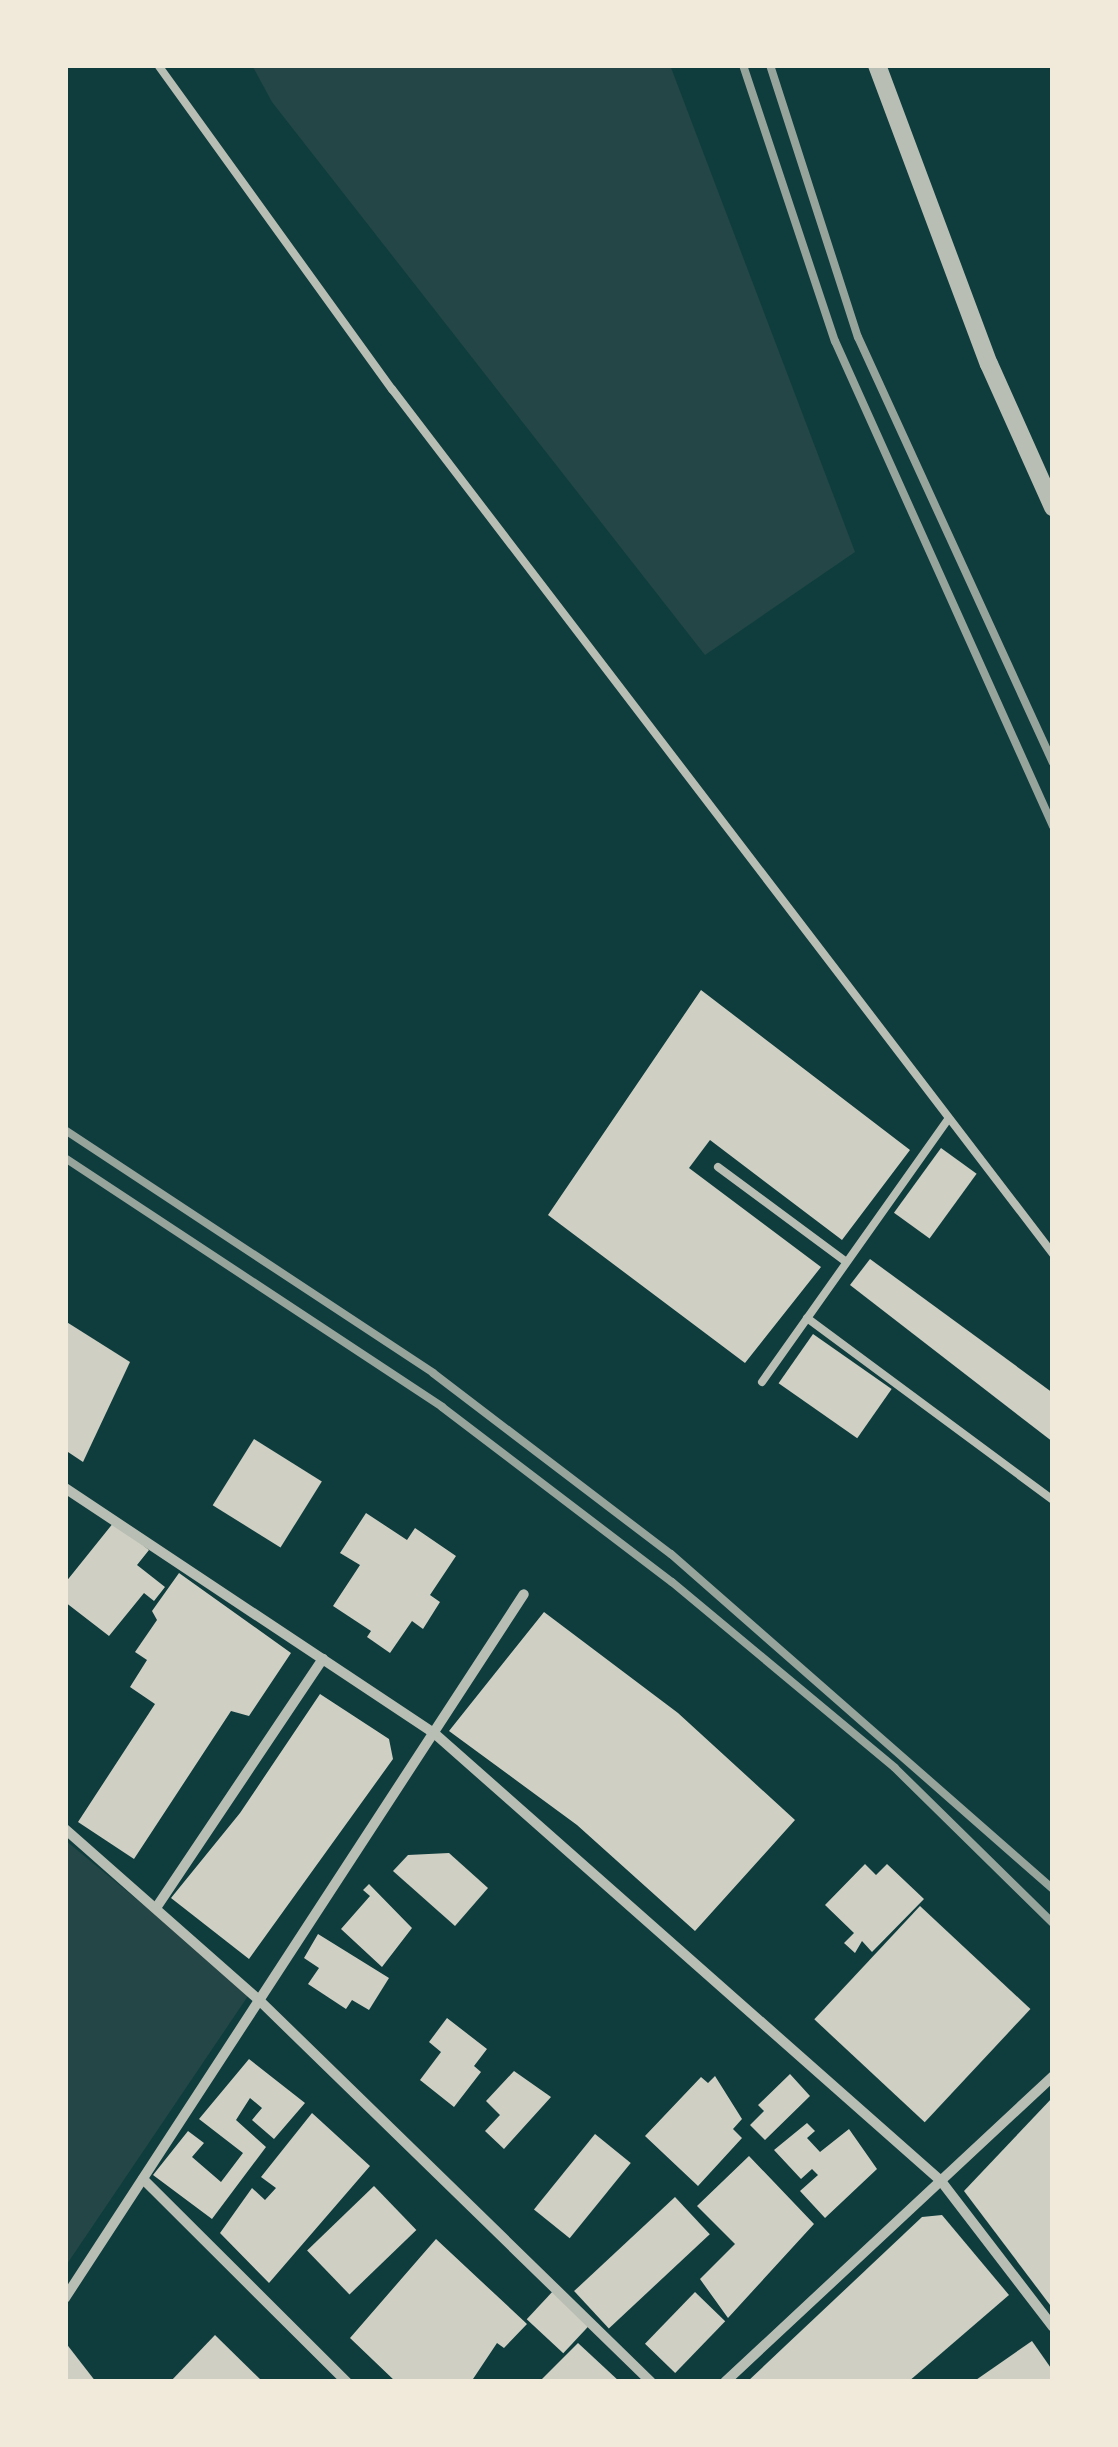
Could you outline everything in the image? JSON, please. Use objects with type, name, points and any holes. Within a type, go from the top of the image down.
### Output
[{"type":"street","points":[[877,65],[990,364],[1053,508]]},
{"type":"street","points":[[65,1488],[434,1732],[940,2181],[1053,2327]]},
{"type":"street","points":[[65,2298],[524,1594]]},
{"type":"street","points":[[156,1908],[323,1659]]},
{"type":"street","points":[[65,1829],[259,2000],[651,2382]]},
{"type":"street","points":[[725,2382],[1053,2076]]},
{"type":"street","points":[[142,2179],[347,2382]]},
{"type":"lane","points":[[158,65],[380,374],[1053,1254]]},
{"type":"lane","points":[[762,1382],[948,1119]]},
{"type":"lane","points":[[718,1167],[844,1261]]},
{"type":"lane","points":[[807,1318],[1053,1500]]},
{"type":"shaded area","points":[[252,65],[670,65],[855,552],[705,655],[272,102]]},
{"type":"shaded area","points":[[65,1840],[250,1993],[65,2267]]},
{"type":"building","points":[[701,990],[910,1150],[842,1240],[710,1140],[689,1168],[821,1267],[745,1363],[548,1215]]},
{"type":"building","points":[[941,1148],[977,1174],[930,1239],[894,1213]]},
{"type":"building","points":[[870,1259],[1053,1393],[1053,1442],[850,1285]]},
{"type":"building","points":[[65,1321],[130,1362],[83,1462],[65,1450]]},
{"type":"building","points":[[813,1334],[892,1389],[857,1438],[779,1383]]},
{"type":"building","points":[[254,1439],[322,1481],[281,1548],[213,1505]]},
{"type":"building","points":[[366,1513],[407,1540],[415,1528],[456,1556],[430,1595],[440,1602],[423,1629],[412,1621],[390,1653],[367,1637],[371,1631],[333,1606],[360,1565],[340,1553]]},
{"type":"building","points":[[114,1522],[149,1550],[137,1565],[165,1587],[154,1601],[144,1593],[109,1636],[65,1602],[65,1583]]},
{"type":"building","points":[[179,1573],[291,1653],[249,1716],[231,1711],[134,1859],[78,1822],[155,1704],[130,1687],[147,1660],[135,1652],[157,1620],[152,1611]]},
{"type":"building","points":[[544,1612],[678,1713],[795,1820],[695,1931],[577,1825],[449,1731]]},
{"type":"building","points":[[320,1694],[389,1739],[393,1759],[249,1959],[171,1898],[240,1813]]},
{"type":"building","points":[[449,1853],[488,1888],[455,1926],[393,1871],[408,1855]]},
{"type":"building","points":[[865,1864],[876,1875],[887,1864],[924,1899],[872,1952],[862,1941],[855,1953],[844,1943],[854,1933],[825,1905]]},
{"type":"building","points":[[369,1884],[412,1928],[382,1967],[341,1929],[370,1896],[363,1890]]},
{"type":"building","points":[[920,1906],[1030,2009],[925,2122],[814,2019]]},
{"type":"building","points":[[318,1934],[389,1978],[369,2010],[352,2000],[346,2009],[308,1984],[319,1968],[304,1958]]},
{"type":"building","points":[[447,2018],[487,2049],[474,2066],[481,2072],[454,2107],[420,2080],[441,2052],[429,2042]]},
{"type":"building","points":[[249,2059],[305,2103],[274,2139],[252,2120],[262,2108],[250,2098],[236,2120],[266,2147],[212,2219],[153,2175],[188,2131],[204,2143],[192,2157],[221,2182],[243,2153],[199,2119]]},
{"type":"building","points":[[514,2071],[551,2097],[504,2149],[485,2131],[500,2115],[486,2101]]},
{"type":"building","points":[[790,2074],[810,2096],[765,2140],[750,2125],[764,2111],[758,2105]]},
{"type":"building","points":[[715,2076],[742,2119],[733,2129],[742,2138],[698,2186],[645,2136],[701,2077],[708,2083]]},
{"type":"building","points":[[1053,2097],[1053,2309],[964,2191]]},
{"type":"building","points":[[312,2113],[370,2166],[269,2283],[220,2233],[252,2188],[265,2200],[276,2188],[261,2177]]},
{"type":"building","points":[[807,2123],[815,2131],[807,2138],[820,2152],[849,2129],[877,2169],[825,2218],[800,2191],[818,2175],[812,2169],[801,2179],[774,2150]]},
{"type":"building","points":[[595,2134],[631,2163],[570,2238],[534,2209]]},
{"type":"building","points":[[749,2156],[814,2224],[728,2318],[700,2279],[735,2244],[697,2206]]},
{"type":"building","points":[[374,2186],[416,2230],[349,2294],[307,2251]]},
{"type":"building","points":[[675,2197],[710,2234],[609,2328],[574,2291]]},
{"type":"building","points":[[942,2215],[1009,2295],[908,2382],[747,2382],[922,2217]]},
{"type":"building","points":[[436,2239],[527,2324],[504,2348],[497,2343],[471,2382],[396,2382],[350,2338]]},
{"type":"building","points":[[554,2290],[591,2324],[563,2353],[527,2319]]},
{"type":"building","points":[[695,2292],[725,2321],[675,2373],[645,2344]]},
{"type":"building","points":[[215,2335],[263,2382],[170,2382]]},
{"type":"building","points":[[1032,2341],[1053,2371],[1053,2382],[973,2382]]},
{"type":"building","points":[[65,2342],[96,2382],[65,2382]]},
{"type":"building","points":[[578,2343],[620,2382],[539,2382]]},
{"type":"railway","points":[[743,65],[835,341],[1053,826]]},
{"type":"railway","points":[[770,65],[858,337],[1053,762]]},
{"type":"railway","points":[[65,1130],[433,1373],[671,1554],[1053,1889]]},
{"type":"railway","points":[[65,1158],[442,1407],[672,1582],[895,1768],[1053,1923]]}]
